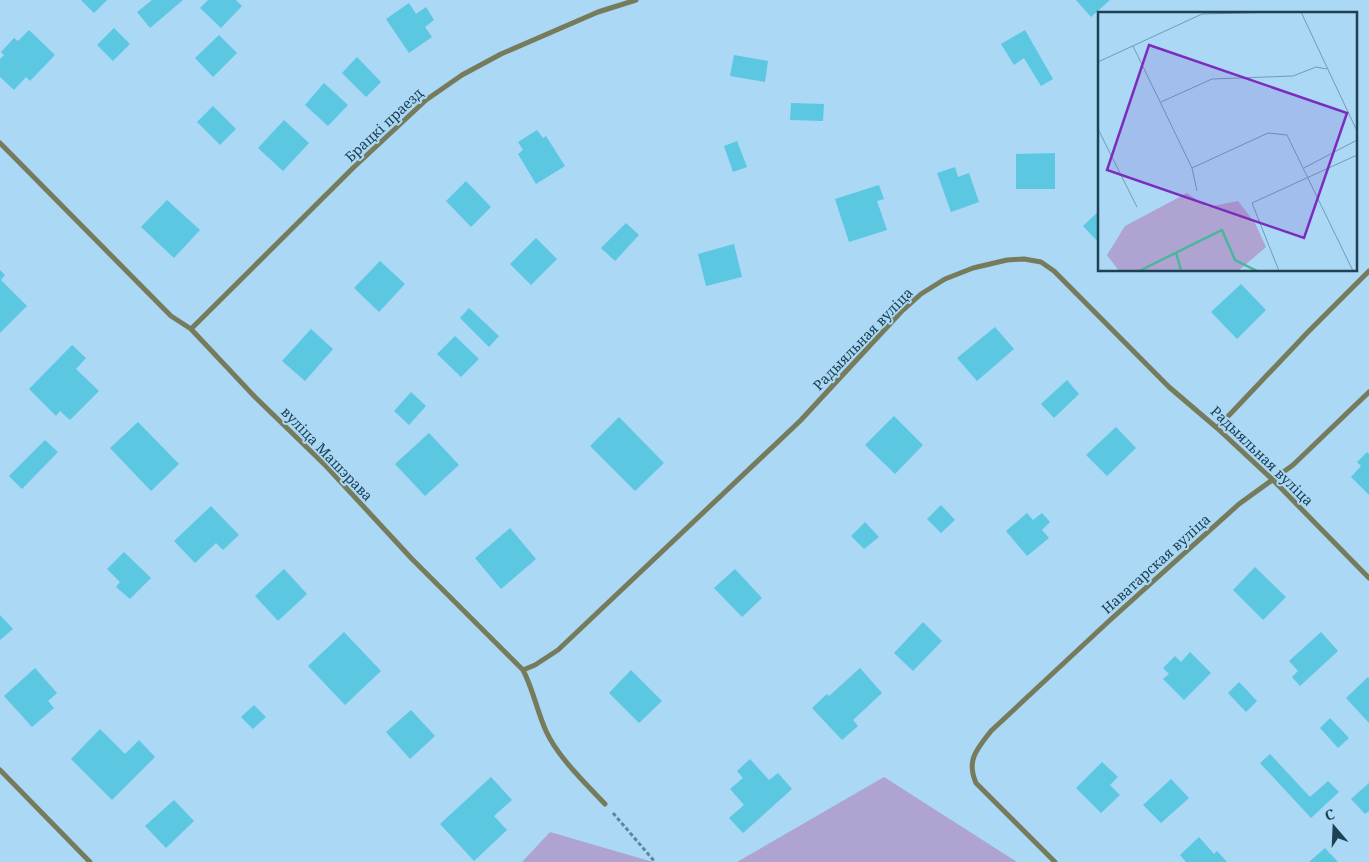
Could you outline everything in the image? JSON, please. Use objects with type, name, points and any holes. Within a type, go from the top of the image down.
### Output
[{"type":"street","name":"Брацкі праезд","points":[[190,329],[353,168],[426,100],[462,75],[501,54],[598,12],[636,0]]},
{"type":"street","name":"вуліца Машэрава","points":[[0,143],[170,316],[190,329],[255,397],[326,466],[412,559],[522,670],[530,684],[547,734],[572,770],[605,804]]},
{"type":"street","name":"Радыяльная вуліца","points":[[522,670],[535,666],[558,650],[800,421],[901,312],[921,294],[945,279],[973,268],[1007,260],[1024,259],[1041,262],[1054,271],[1170,387],[1274,481],[1369,578]]},
{"type":"street","points":[[1217,428],[1369,271]]},
{"type":"street","name":"Наватарская вуліца","points":[[1055,862],[976,783],[972,773],[972,764],[979,747],[991,731],[1109,621],[1239,504],[1274,481],[1293,465],[1369,392]]},
{"type":"street","points":[[0,770],[90,862]]},
{"type":"path","points":[[605,804],[655,862]]},
{"type":"shaded area","points":[[884,777],[1017,862],[737,862]]},
{"type":"shaded area","points":[[550,832],[653,862],[522,862]]},
{"type":"building","points":[[81,0],[107,0],[94,13]]},
{"type":"building","points":[[152,0],[183,0],[150,28],[137,12]]},
{"type":"building","points":[[208,0],[236,0],[242,6],[221,28],[200,8]]},
{"type":"building","points":[[1076,0],[1110,0],[1091,17]]},
{"type":"building","points":[[409,3],[416,14],[426,7],[434,20],[425,27],[432,37],[409,53],[386,19]]},
{"type":"building","points":[[114,28],[130,44],[113,61],[97,45]]},
{"type":"building","points":[[29,30],[55,55],[30,81],[26,77],[14,90],[0,77],[0,59],[4,55],[1,52],[14,38],[18,41]]},
{"type":"building","points":[[1025,30],[1053,79],[1041,86],[1024,58],[1014,65],[1001,44]]},
{"type":"building","points":[[219,35],[237,53],[213,77],[195,58]]},
{"type":"building","points":[[734,55],[768,61],[765,82],[730,76]]},
{"type":"building","points":[[357,57],[381,82],[366,97],[342,73]]},
{"type":"building","points":[[324,83],[348,105],[328,126],[305,105]]},
{"type":"building","points":[[791,103],[824,104],[823,121],[790,120]]},
{"type":"building","points":[[213,106],[236,129],[220,145],[197,122]]},
{"type":"building","points":[[284,120],[309,143],[283,171],[258,148]]},
{"type":"building","points":[[537,130],[543,138],[546,136],[565,166],[536,184],[518,154],[523,150],[518,142]]},
{"type":"building","points":[[737,141],[747,167],[733,172],[724,146]]},
{"type":"building","points":[[1055,153],[1055,189],[1016,189],[1016,154]]},
{"type":"building","points":[[955,167],[958,177],[969,173],[979,202],[951,212],[937,173]]},
{"type":"building","points":[[466,181],[491,207],[471,227],[446,201]]},
{"type":"building","points":[[879,185],[884,199],[877,201],[887,230],[849,242],[835,199]]},
{"type":"building","points":[[167,200],[200,230],[174,258],[141,227]]},
{"type":"building","points":[[1098,212],[1098,242],[1083,226]]},
{"type":"building","points":[[626,223],[639,235],[615,261],[601,248]]},
{"type":"building","points":[[536,238],[557,259],[531,285],[510,264]]},
{"type":"building","points":[[734,244],[742,277],[706,286],[698,254]]},
{"type":"building","points":[[380,261],[405,284],[379,312],[354,288]]},
{"type":"building","points":[[0,270],[5,275],[1,280],[27,306],[0,333]]},
{"type":"building","points":[[1241,284],[1266,310],[1237,339],[1211,312]]},
{"type":"building","points":[[469,308],[499,336],[489,347],[460,318]]},
{"type":"building","points":[[995,327],[1014,349],[977,381],[957,358]]},
{"type":"building","points":[[311,329],[333,349],[305,381],[282,361]]},
{"type":"building","points":[[455,336],[479,359],[461,377],[437,354]]},
{"type":"building","points":[[72,345],[86,358],[76,369],[99,391],[70,420],[60,411],[56,416],[29,389]]},
{"type":"building","points":[[1067,380],[1079,394],[1054,418],[1041,404]]},
{"type":"building","points":[[411,392],[426,406],[409,425],[394,411]]},
{"type":"building","points":[[894,416],[923,445],[895,474],[865,445]]},
{"type":"building","points":[[619,417],[664,463],[635,491],[590,446]]},
{"type":"building","points":[[138,422],[179,464],[151,491],[110,448]]},
{"type":"building","points":[[1116,427],[1136,448],[1107,476],[1086,455]]},
{"type":"building","points":[[429,433],[459,465],[425,496],[395,464]]},
{"type":"building","points":[[45,440],[58,452],[22,489],[9,476]]},
{"type":"building","points":[[1367,452],[1369,454],[1369,495],[1351,477],[1361,466],[1357,462]]},
{"type":"building","points":[[941,505],[955,520],[941,533],[927,519]]},
{"type":"building","points":[[211,506],[239,535],[223,550],[216,543],[195,563],[174,541]]},
{"type":"building","points":[[1027,513],[1033,520],[1042,513],[1050,522],[1042,530],[1049,538],[1027,556],[1006,531]]},
{"type":"building","points":[[865,522],[879,537],[864,549],[851,536]]},
{"type":"building","points":[[510,528],[536,559],[501,589],[475,558]]},
{"type":"building","points":[[124,552],[151,578],[130,599],[116,587],[120,582],[107,569]]},
{"type":"building","points":[[1255,567],[1286,597],[1263,620],[1233,590]]},
{"type":"building","points":[[284,569],[307,594],[278,621],[255,596]]},
{"type":"building","points":[[735,569],[762,598],[742,617],[714,588]]},
{"type":"building","points":[[0,615],[13,629],[0,640]]},
{"type":"building","points":[[923,622],[942,641],[913,671],[894,653]]},
{"type":"building","points":[[344,632],[381,671],[345,705],[308,666]]},
{"type":"building","points":[[1321,632],[1338,651],[1300,686],[1292,677],[1298,671],[1289,661]]},
{"type":"building","points":[[1190,652],[1211,673],[1184,700],[1163,679],[1169,674],[1163,668],[1175,656],[1181,662]]},
{"type":"building","points":[[35,668],[57,693],[48,701],[54,708],[32,727],[4,696]]},
{"type":"building","points":[[860,668],[882,693],[853,720],[858,726],[842,740],[812,708],[827,694],[829,696]]},
{"type":"building","points":[[631,670],[662,701],[639,723],[609,693]]},
{"type":"building","points":[[1368,677],[1369,679],[1369,723],[1346,698]]},
{"type":"building","points":[[1239,682],[1257,701],[1246,712],[1228,693]]},
{"type":"building","points":[[254,705],[266,717],[253,729],[241,717]]},
{"type":"building","points":[[411,710],[435,736],[410,759],[386,732]]},
{"type":"building","points":[[1330,718],[1349,738],[1338,748],[1320,728]]},
{"type":"building","points":[[100,729],[125,754],[139,740],[155,757],[112,800],[71,759]]},
{"type":"building","points":[[1270,754],[1310,797],[1328,781],[1339,792],[1311,818],[1260,763]]},
{"type":"building","points":[[750,759],[769,780],[778,773],[792,789],[743,833],[729,818],[744,805],[730,789],[743,778],[737,771]]},
{"type":"building","points":[[1102,762],[1118,777],[1110,785],[1120,795],[1101,813],[1076,788]]},
{"type":"building","points":[[491,777],[512,800],[494,816],[507,830],[474,861],[440,824]]},
{"type":"building","points":[[1171,779],[1189,798],[1161,823],[1143,805]]},
{"type":"building","points":[[1369,783],[1369,811],[1365,814],[1351,799]]},
{"type":"building","points":[[174,800],[194,821],[166,848],[145,826]]},
{"type":"building","points":[[1199,837],[1214,854],[1217,851],[1227,862],[1186,862],[1180,855]]},
{"type":"building","points":[[1325,848],[1338,862],[1309,862]]}]
